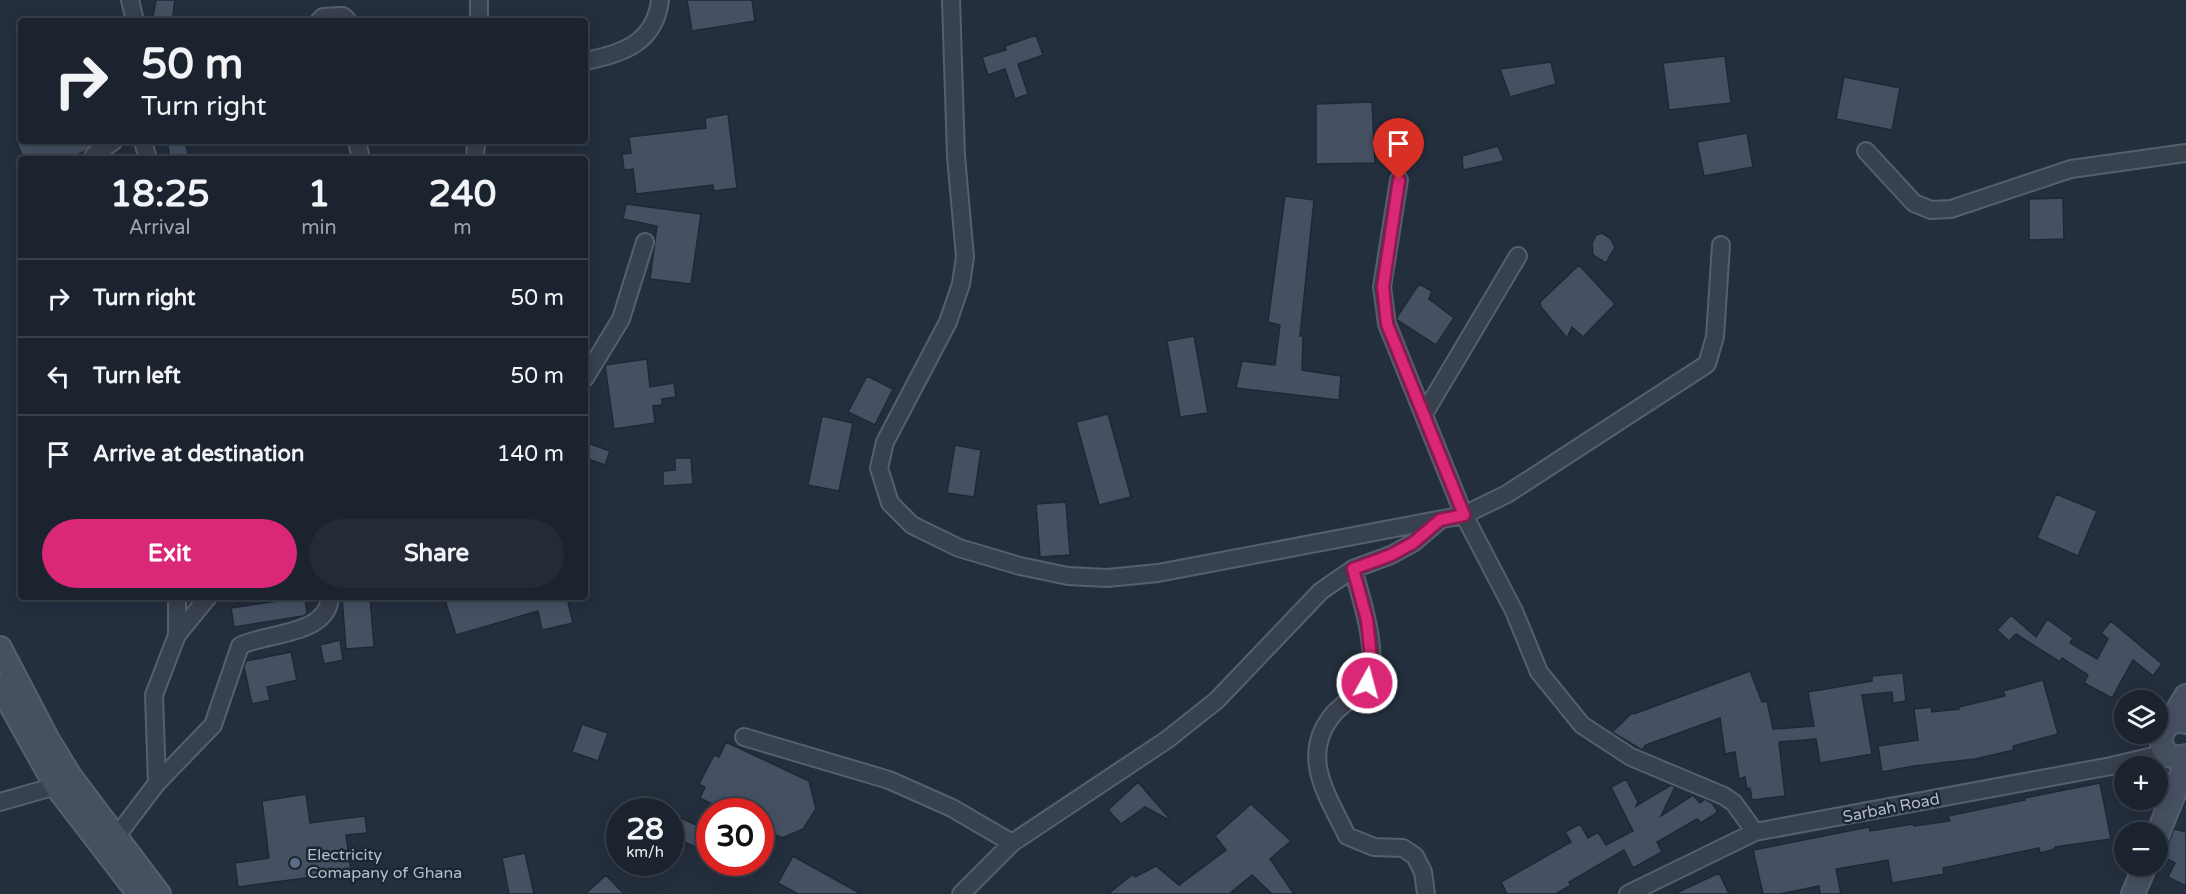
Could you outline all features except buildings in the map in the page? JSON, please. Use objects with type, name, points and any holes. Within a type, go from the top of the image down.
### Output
[{"type":"street","points":[[130,0],[134,18]]},
{"type":"street","points":[[479,0],[479,18]]},
{"type":"street","points":[[588,60],[629,50],[646,35],[658,13],[660,0]]},
{"type":"street","points":[[951,0],[956,156],[965,257],[961,284],[948,322],[885,442],[879,468],[890,503],[912,525],[959,548],[1020,566],[1068,576],[1107,578],[1158,573],[1464,515],[1507,494],[1707,364],[1715,337],[1721,245]]},
{"type":"street","points":[[322,18],[343,16],[345,18]]},
{"type":"street","points":[[94,156],[110,144]]},
{"type":"street","points":[[1866,151],[1914,203],[1931,210],[1951,209],[2071,169],[2186,153]]},
{"type":"street","points":[[1399,180],[1383,287],[1387,324],[1464,515],[1514,611],[1539,672],[1582,725],[1631,757],[1724,796],[1734,803],[1755,832]]},
{"type":"street","points":[[588,373],[621,319],[645,242]]},
{"type":"street","points":[[1424,414],[1518,256]]},
{"type":"street","points":[[961,894],[1012,843],[1168,739],[1218,700],[1320,591],[1353,569],[1391,555],[1413,543],[1440,520]]},
{"type":"street","points":[[1353,569],[1367,620],[1371,659],[1367,683],[1331,716],[1317,740],[1317,770],[1347,836],[1374,847],[1402,849],[1415,855],[1423,872],[1426,894]]},
{"type":"street","points":[[177,600],[177,634]]},
{"type":"street","points":[[157,783],[154,695],[177,634],[205,600]]},
{"type":"street","points":[[110,843],[157,783],[213,725],[240,646],[249,641],[284,634],[309,624],[324,616],[330,600]]},
{"type":"street","points":[[0,648],[48,740],[63,781]]},
{"type":"street","points":[[0,686],[63,781],[110,843],[159,894]]},
{"type":"street","points":[[2163,822],[2169,808],[2175,744],[2186,696]]},
{"type":"street","points":[[744,737],[889,780],[952,808],[1012,843]]},
{"type":"street","name":"Sarbah Road","points":[[1628,894],[1755,832],[2111,765],[2175,744]]},
{"type":"street","points":[[0,802],[63,781]]},
{"type":"street","points":[[110,843],[139,894]]},
{"type":"street","points":[[2133,894],[2141,876]]},
{"type":"place","name":"Electricity Comapany of Ghana","points":[[295,863]]},
{"type":"route","points":[[1367,683],[1371,659],[1367,620],[1353,569],[1391,555],[1413,543],[1440,520],[1464,515],[1387,324],[1383,287],[1399,180]]}]
